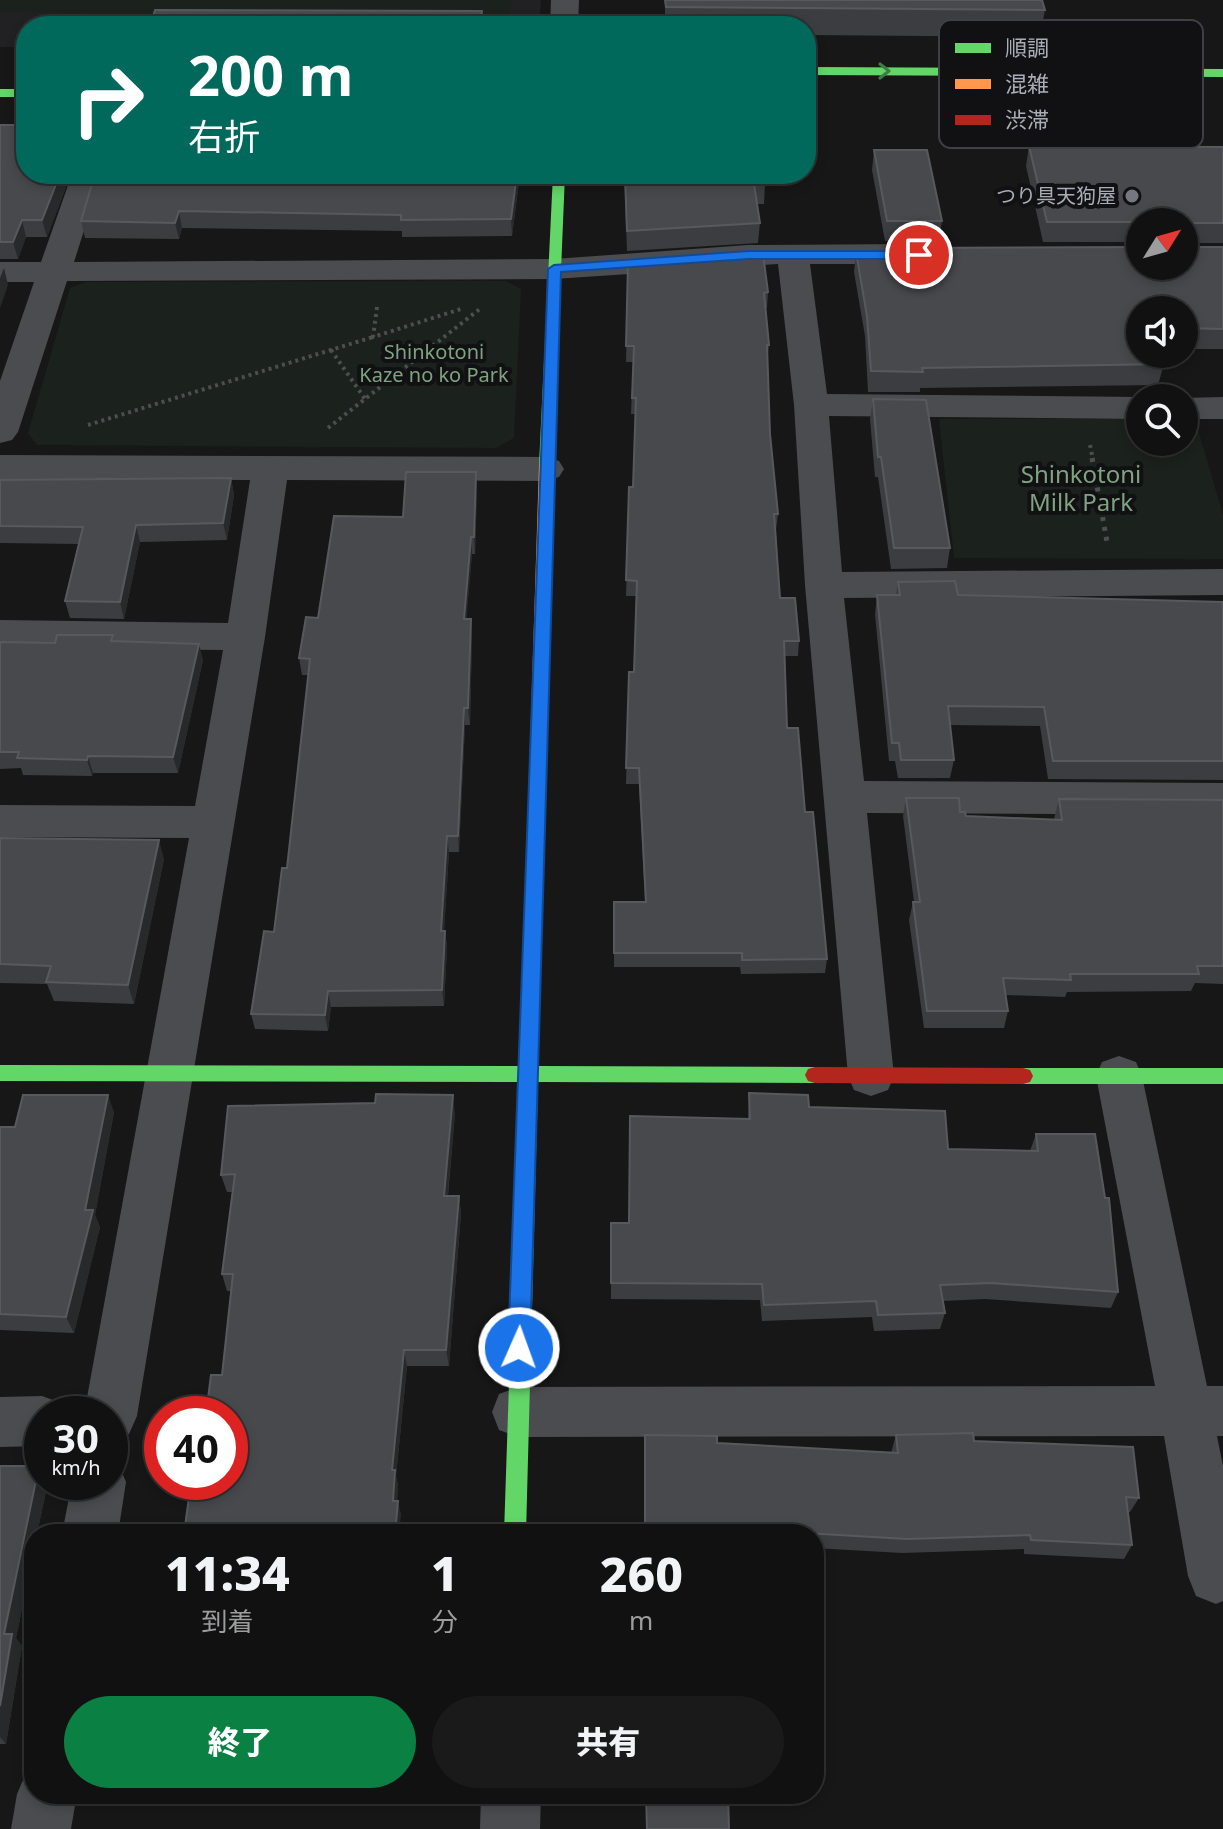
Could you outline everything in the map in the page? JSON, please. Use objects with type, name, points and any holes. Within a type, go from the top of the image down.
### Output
[{"type":"street","points":[[816,71],[939,72]]},
{"type":"street","points":[[1203,73],[1223,73]]},
{"type":"street","points":[[0,432],[84,184]]},
{"type":"street","points":[[515,1524],[546,469],[558,184]]},
{"type":"street","points":[[0,272],[554,269],[793,254],[951,255]]},
{"type":"street","points":[[793,254],[811,405],[824,585],[871,1076]]},
{"type":"street","points":[[811,405],[1126,408]]},
{"type":"street","points":[[1198,408],[1223,408]]},
{"type":"street","points":[[0,467],[546,469]]},
{"type":"street","points":[[113,1396],[245,637],[270,469]]},
{"type":"street","points":[[824,585],[1223,582]]},
{"type":"street","points":[[0,634],[245,637]]},
{"type":"street","points":[[846,797],[1223,799]]},
{"type":"street","points":[[0,821],[212,822]]},
{"type":"street","points":[[0,1073],[1223,1076]]},
{"type":"street","points":[[1119,1076],[1205,1410],[1216,1576]]},
{"type":"street","points":[[518,1412],[1205,1410]]},
{"type":"street","points":[[0,1422],[24,1421]]},
{"type":"street","points":[[92,1524],[96,1500]]},
{"type":"street","points":[[41,1829],[45,1804]]},
{"type":"street","points":[[510,1829],[511,1804]]},
{"type":"path","points":[[373,337],[379,299]]},
{"type":"path","points":[[321,433],[491,300],[476,305]]},
{"type":"path","points":[[78,428],[462,309]]},
{"type":"path","points":[[331,350],[365,399]]},
{"type":"path","points":[[1088,434],[1110,555]]},
{"type":"shaded area","points":[[0,0],[541,0],[540,16],[16,16],[16,47],[0,47]]},
{"type":"green space","points":[[0,0],[511,0],[509,16],[0,12]]},
{"type":"green space","name":"Shinkotoni Kaze no ko Park","points":[[506,281],[521,289],[514,438],[496,448],[37,445],[28,433],[70,288],[86,282]]},
{"type":"green space","name":"Shinkotoni Milk Park","points":[[939,419],[1126,419],[1126,456],[1198,456],[1198,429],[1223,515],[1223,559],[954,558]]},
{"type":"building","points":[[665,0],[1042,0],[1045,10],[666,7]]},
{"type":"building","points":[[155,10],[482,11],[481,16],[153,16]]},
{"type":"building","points":[[0,125],[16,125],[16,184],[56,184],[42,220],[22,220],[13,242],[0,242]]},
{"type":"building","points":[[1223,147],[1223,223],[1198,223],[1198,208],[1126,208],[1126,222],[1047,222],[1029,148]]},
{"type":"building","points":[[874,150],[927,150],[942,221],[887,221]]},
{"type":"building","points":[[92,184],[516,184],[511,219],[401,220],[401,215],[179,211],[175,223],[81,221]]},
{"type":"building","points":[[625,184],[754,184],[760,223],[627,231]]},
{"type":"building","points":[[1126,247],[1126,280],[1198,280],[1198,247],[1223,247],[1223,329],[1198,328],[1198,296],[1126,296],[1126,365],[871,371],[867,316],[856,252],[893,251],[892,248]]},
{"type":"building","points":[[763,254],[768,292],[764,293],[769,345],[770,434],[778,514],[774,514],[780,598],[795,598],[799,641],[784,641],[787,728],[798,728],[805,812],[813,812],[827,959],[742,960],[742,953],[614,953],[614,902],[646,902],[639,768],[626,768],[629,672],[634,672],[637,581],[626,580],[636,398],[632,398],[634,346],[626,346],[628,262]]},
{"type":"building","points":[[873,399],[926,400],[950,548],[894,548],[881,457],[878,457]]},
{"type":"building","points":[[406,472],[476,472],[474,537],[471,537],[464,619],[471,619],[468,708],[464,708],[458,836],[447,836],[441,931],[445,931],[442,990],[328,991],[325,1015],[251,1014],[264,931],[274,932],[282,868],[287,868],[310,659],[299,658],[306,617],[318,618],[334,516],[403,517]]},
{"type":"building","points":[[231,478],[223,523],[136,525],[120,602],[65,601],[83,527],[0,526],[0,480]]},
{"type":"building","points":[[955,581],[958,595],[1223,602],[1223,761],[1053,761],[1044,707],[948,706],[954,760],[901,760],[899,743],[892,743],[877,595],[900,595],[898,582]]},
{"type":"building","points":[[57,635],[113,635],[111,641],[199,644],[173,757],[88,756],[87,760],[17,758],[19,752],[0,752],[0,642],[55,643]]},
{"type":"building","points":[[906,798],[959,798],[960,812],[965,812],[966,816],[1062,820],[1059,799],[1223,800],[1223,966],[1197,966],[1199,974],[1070,974],[1071,980],[1003,978],[1008,1011],[927,1011],[913,902],[920,902]]},
{"type":"building","points":[[0,838],[159,840],[128,985],[46,982],[51,966],[0,964]]},
{"type":"building","points":[[749,1093],[808,1095],[809,1107],[945,1111],[948,1149],[1038,1151],[1036,1134],[1095,1134],[1105,1198],[1109,1198],[1118,1292],[991,1283],[940,1285],[945,1313],[878,1315],[876,1301],[764,1305],[762,1284],[611,1283],[611,1223],[629,1223],[630,1116],[750,1119]]},
{"type":"building","points":[[376,1094],[453,1095],[444,1196],[459,1196],[446,1350],[404,1350],[392,1470],[395,1470],[393,1501],[398,1501],[396,1524],[185,1524],[189,1500],[248,1500],[248,1396],[208,1396],[211,1375],[222,1375],[233,1274],[222,1274],[235,1174],[221,1175],[228,1106],[375,1103]]},
{"type":"building","points":[[23,1095],[108,1095],[85,1210],[93,1210],[66,1317],[0,1314],[0,1127],[15,1127]]},
{"type":"building","points":[[973,1433],[974,1441],[1133,1447],[1139,1498],[1126,1497],[1132,1545],[1031,1540],[1030,1535],[907,1539],[824,1534],[824,1524],[645,1524],[645,1435],[717,1436],[717,1443],[898,1453],[896,1435]]},
{"type":"building","points":[[0,1466],[24,1466],[24,1500],[32,1500],[27,1524],[24,1524],[24,1538],[4,1634],[12,1634],[0,1706]]},
{"type":"building","points":[[646,1804],[728,1804],[729,1829],[647,1829]]},
{"type":"traffic: fast","points":[[816,71],[939,72]]},
{"type":"traffic: fast","points":[[1203,73],[1223,73]]},
{"type":"traffic: fast","points":[[0,93],[16,93]]},
{"type":"traffic: fast","points":[[546,465],[559,184]]},
{"type":"traffic: fast","points":[[515,1524],[539,716]]},
{"type":"traffic: fast","points":[[0,1073],[815,1075]]},
{"type":"traffic: fast","points":[[1023,1076],[1223,1076]]},
{"type":"traffic: slow","points":[[539,716],[546,465]]},
{"type":"traffic: jam","points":[[815,1075],[1023,1076]]},
{"type":"place","name":"つり具天狗屋","points":[[1132,196]]},
{"type":"route","points":[[519,1348],[554,269],[748,255],[919,255]]}]
